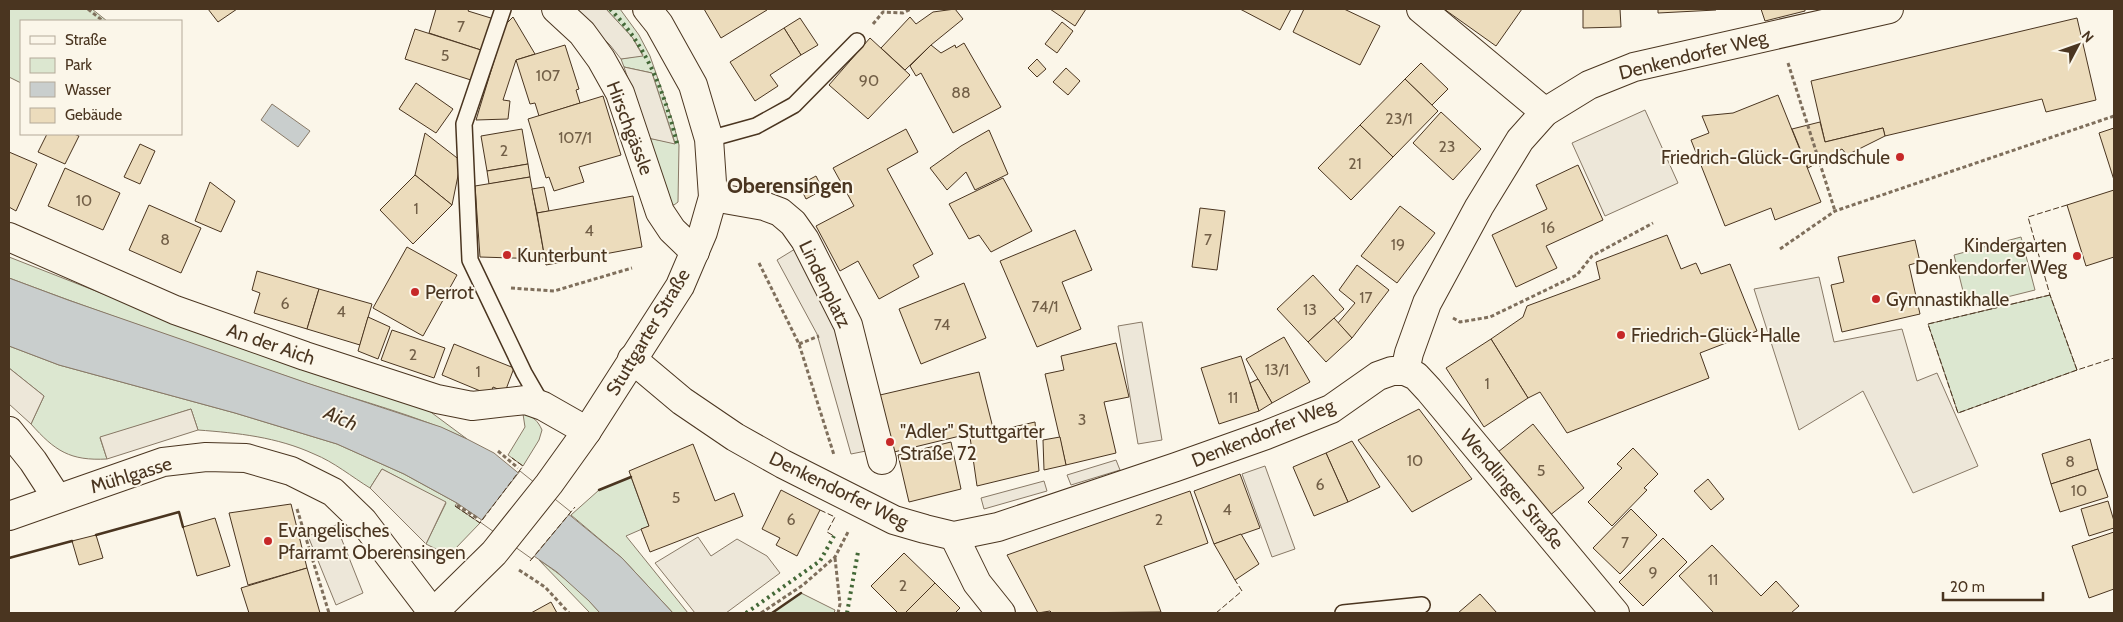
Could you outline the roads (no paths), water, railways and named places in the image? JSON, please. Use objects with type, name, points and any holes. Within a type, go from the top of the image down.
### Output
[{"type":"street","name":"Hirschgässle","points":[[556,9],[582,33],[601,59],[620,94],[660,212],[672,230],[695,252]]},
{"type":"street","name":"Stuttgarter Straße","points":[[433,613],[494,553],[549,484],[587,431],[680,286],[703,232],[713,197],[710,139],[693,85],[659,24],[647,9]]},
{"type":"street","points":[[1421,9],[1544,112]]},
{"type":"street","name":"Denkendorfer Weg","points":[[632,359],[682,400],[735,437],[783,464],[894,520],[954,536],[998,527],[1176,468],[1266,435],[1332,409],[1378,376],[1392,371],[1405,371],[1408,353],[1427,303],[1494,182],[1520,140],[1544,112],[1589,85],[1634,67],[1889,9]]},
{"type":"street","name":"Lindenplatz","points":[[713,197],[764,206],[780,212],[793,223],[805,240],[848,325],[882,460]]},
{"type":"street","name":"An der Aich","points":[[9,237],[175,310],[305,356],[437,399],[472,406],[526,400],[543,406]]},
{"type":"street","name":"Wendlinger Straße","points":[[1405,371],[1416,376],[1430,390],[1615,613]]},
{"type":"street","points":[[543,406],[587,431]]},
{"type":"street","points":[[9,431],[33,461],[57,498]]},
{"type":"street","name":"Mühlgasse","points":[[9,516],[163,462],[206,457],[246,458],[291,470],[333,492],[363,521],[433,613]]},
{"type":"street","points":[[954,536],[977,583],[1001,613]]},
{"type":"lane","points":[[503,9],[464,124],[470,260],[524,373],[543,406]]},
{"type":"lane","points":[[710,139],[756,126],[794,105],[857,41]]},
{"type":"lane","points":[[1343,613],[1422,605]]},
{"type":"water","points":[[272,104],[310,131],[298,147],[261,120]]},
{"type":"water","name":"Aich","points":[[9,278],[307,383],[441,427],[467,439],[494,453],[622,558],[673,613],[600,613],[557,572],[457,503],[404,474],[337,444],[235,413],[59,365],[9,346]]},
{"type":"place","name":"Friedrich-Glück-Grundschule","points":[[1900,157]]},
{"type":"place","name":"Kunterbunt","points":[[507,255]]},
{"type":"place","name":"Kindergarten Denkendorfer Weg","points":[[2077,256]]},
{"type":"place","name":"Perrot","points":[[415,292]]},
{"type":"place","name":"Gymnastikhalle","points":[[1876,299]]},
{"type":"place","name":"Friedrich-Glück-Halle","points":[[1621,335]]},
{"type":"place","name":"\"Adler\" Stuttgarter Straße 72","points":[[890,442]]},
{"type":"place","name":"Evangelisches Pfarramt Oberensingen","points":[[268,541]]},
{"type":"district","name":"Oberensingen","points":[[790,185]]}]
